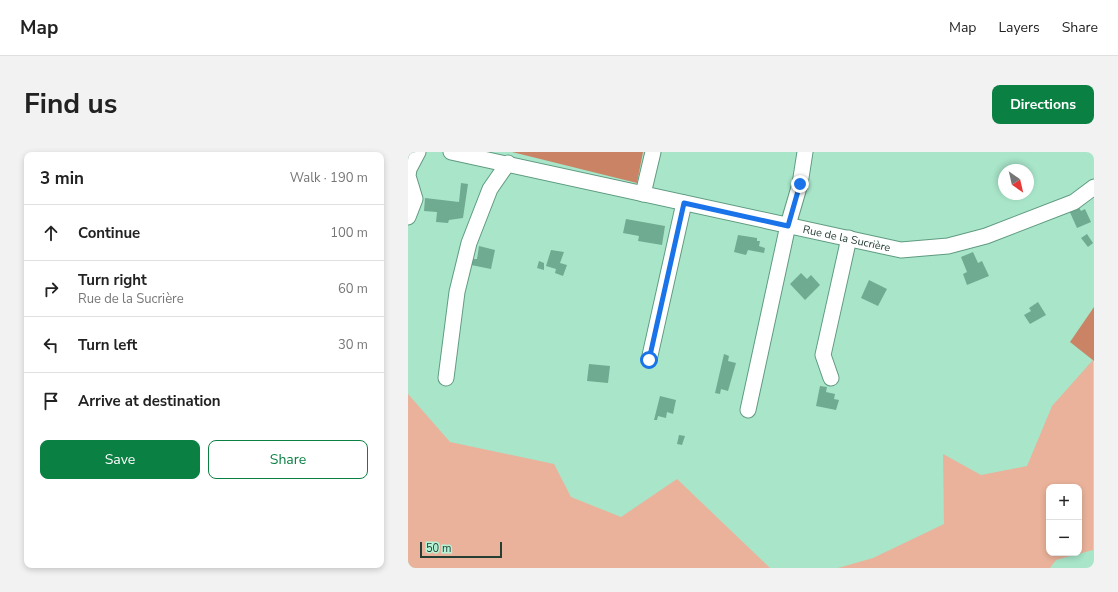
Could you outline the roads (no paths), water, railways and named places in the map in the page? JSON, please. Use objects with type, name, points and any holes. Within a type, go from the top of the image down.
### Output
[{"type":"street","points":[[408,217],[415,199],[408,176],[409,169],[418,152]]},
{"type":"street","name":"Rue de la Sucrière","points":[[451,152],[508,163],[901,250],[948,246],[986,236],[1036,218],[1074,202],[1094,187]]},
{"type":"street","points":[[643,194],[653,152]]},
{"type":"street","points":[[748,410],[788,226],[800,184],[805,152]]},
{"type":"street","points":[[446,378],[457,292],[469,243],[490,189],[508,163]]},
{"type":"street","points":[[649,360],[684,203]]},
{"type":"street","points":[[831,378],[823,354],[849,238]]}]
